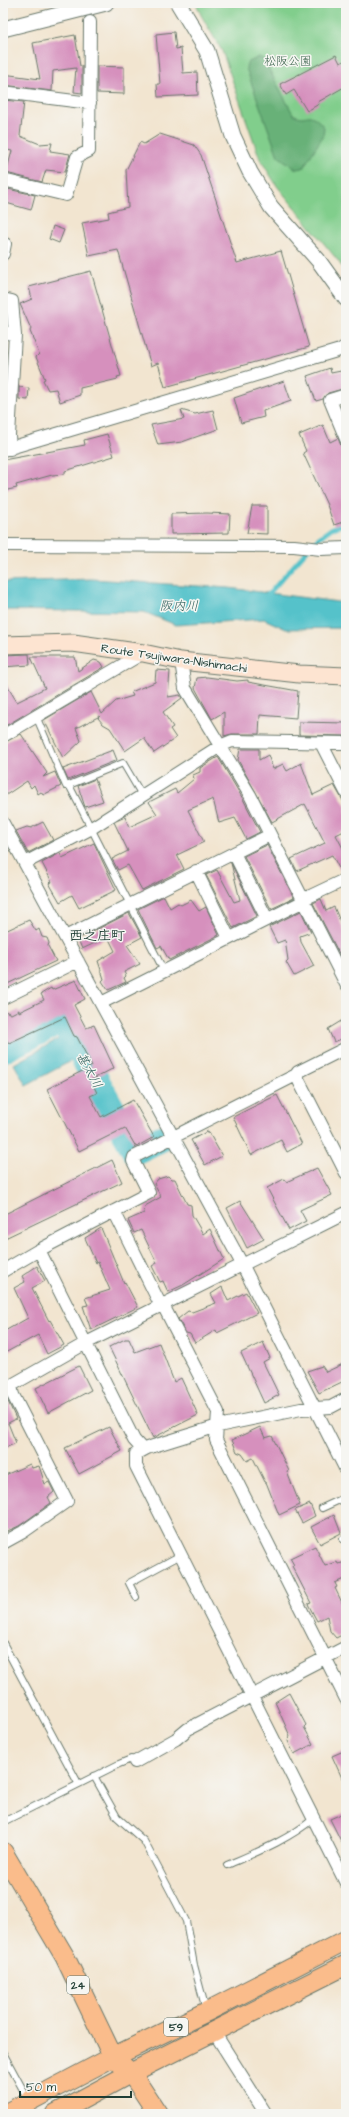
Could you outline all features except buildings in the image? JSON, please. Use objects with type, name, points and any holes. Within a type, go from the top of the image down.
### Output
[{"type":"main road","name":"Route Tsujiwara-Nishimachi","points":[[3,645],[73,643],[143,653],[181,662],[299,674],[346,676]]},
{"type":"main road","name":"24","points":[[3,1852],[65,1957],[113,2057],[131,2073],[158,2114]]},
{"type":"main road","name":"59","points":[[6,2114],[113,2057],[206,2012],[346,1940]]},
{"type":"main road","name":"59","points":[[57,2114],[131,2073],[346,1965]]},
{"type":"street","points":[[3,29],[106,3]]},
{"type":"street","points":[[178,3],[207,51],[233,136],[250,172],[271,207],[318,260],[346,299]]},
{"type":"street","points":[[3,180],[66,195],[77,157],[89,151],[90,22]]},
{"type":"street","points":[[3,92],[90,103]]},
{"type":"street","points":[[3,243],[5,244],[3,254]]},
{"type":"street","points":[[3,299],[12,301],[15,335],[7,449],[340,350],[346,346]]},
{"type":"street","points":[[3,332],[15,335]]},
{"type":"street","points":[[346,395],[330,400],[346,439]]},
{"type":"street","points":[[3,545],[298,546],[321,549],[346,548]]},
{"type":"street","points":[[3,736],[143,653]]},
{"type":"street","points":[[181,662],[185,688],[250,795],[346,984]]},
{"type":"street","points":[[25,863],[90,829],[143,797],[220,746],[232,741],[346,743]]},
{"type":"street","points":[[322,743],[346,792]]},
{"type":"street","points":[[3,824],[242,1264],[346,1470]]},
{"type":"street","points":[[65,937],[270,835]]},
{"type":"street","points":[[234,853],[267,919]]},
{"type":"street","points":[[196,872],[229,938]]},
{"type":"street","points":[[101,1003],[342,881],[346,882]]},
{"type":"street","points":[[3,998],[78,961]]},
{"type":"street","points":[[3,1271],[39,1250],[149,1193],[133,1161],[134,1157],[174,1138],[346,1048]]},
{"type":"street","points":[[296,1075],[346,1174]]},
{"type":"street","points":[[114,1211],[218,1412],[216,1440],[346,1699]]},
{"type":"street","points":[[3,1543],[23,1532],[68,1501],[13,1395],[7,1388],[86,1343],[346,1213]]},
{"type":"street","points":[[39,1250],[134,1440],[143,1450]]},
{"type":"street","points":[[346,1399],[331,1407],[302,1409],[218,1426],[143,1450],[136,1454],[136,1466],[180,1556],[252,1695],[346,1883]]},
{"type":"street","points":[[135,1762],[176,1739],[188,1729],[346,1647]]},
{"type":"street","points":[[214,2032],[266,2114]]},
{"type":"lane","points":[[36,716],[66,786],[69,785],[90,829],[164,972]]},
{"type":"lane","points":[[69,785],[123,763],[143,797]]},
{"type":"lane","points":[[322,1508],[346,1497]]},
{"type":"lane","points":[[136,1597],[129,1583],[180,1556]]},
{"type":"lane","points":[[3,1643],[78,1782]]},
{"type":"lane","points":[[3,1822],[78,1782],[132,1759],[135,1762]]},
{"type":"lane","points":[[94,1776],[117,1818],[144,1841],[186,1921],[194,1965],[206,2012]]},
{"type":"lane","points":[[227,1865],[270,1846],[304,1827],[313,1819]]},
{"type":"lane","points":[[3,2053],[29,2102]]},
{"type":"green space","name":"松阪公園","points":[[196,3],[346,3],[346,275],[339,262],[277,186],[260,159],[222,51],[201,15]]},
{"type":"green space","points":[[259,57],[264,60],[293,114],[302,117],[314,117],[324,127],[323,136],[303,168],[296,169],[278,156],[246,68],[247,63]]},
{"type":"water","name":"阪内川","points":[[92,579],[229,588],[346,603],[346,628],[286,629],[264,619],[176,625],[144,612],[3,610],[3,582]]},
{"type":"water","points":[[60,1038],[73,1060],[26,1085],[14,1064]]},
{"type":"waterway","points":[[266,597],[317,539],[332,528],[346,524]]},
{"type":"waterway","name":"甚太川","points":[[3,1049],[63,1020],[135,1151],[162,1138]]},
{"type":"district","name":"西之庄町","points":[[97,935]]}]
